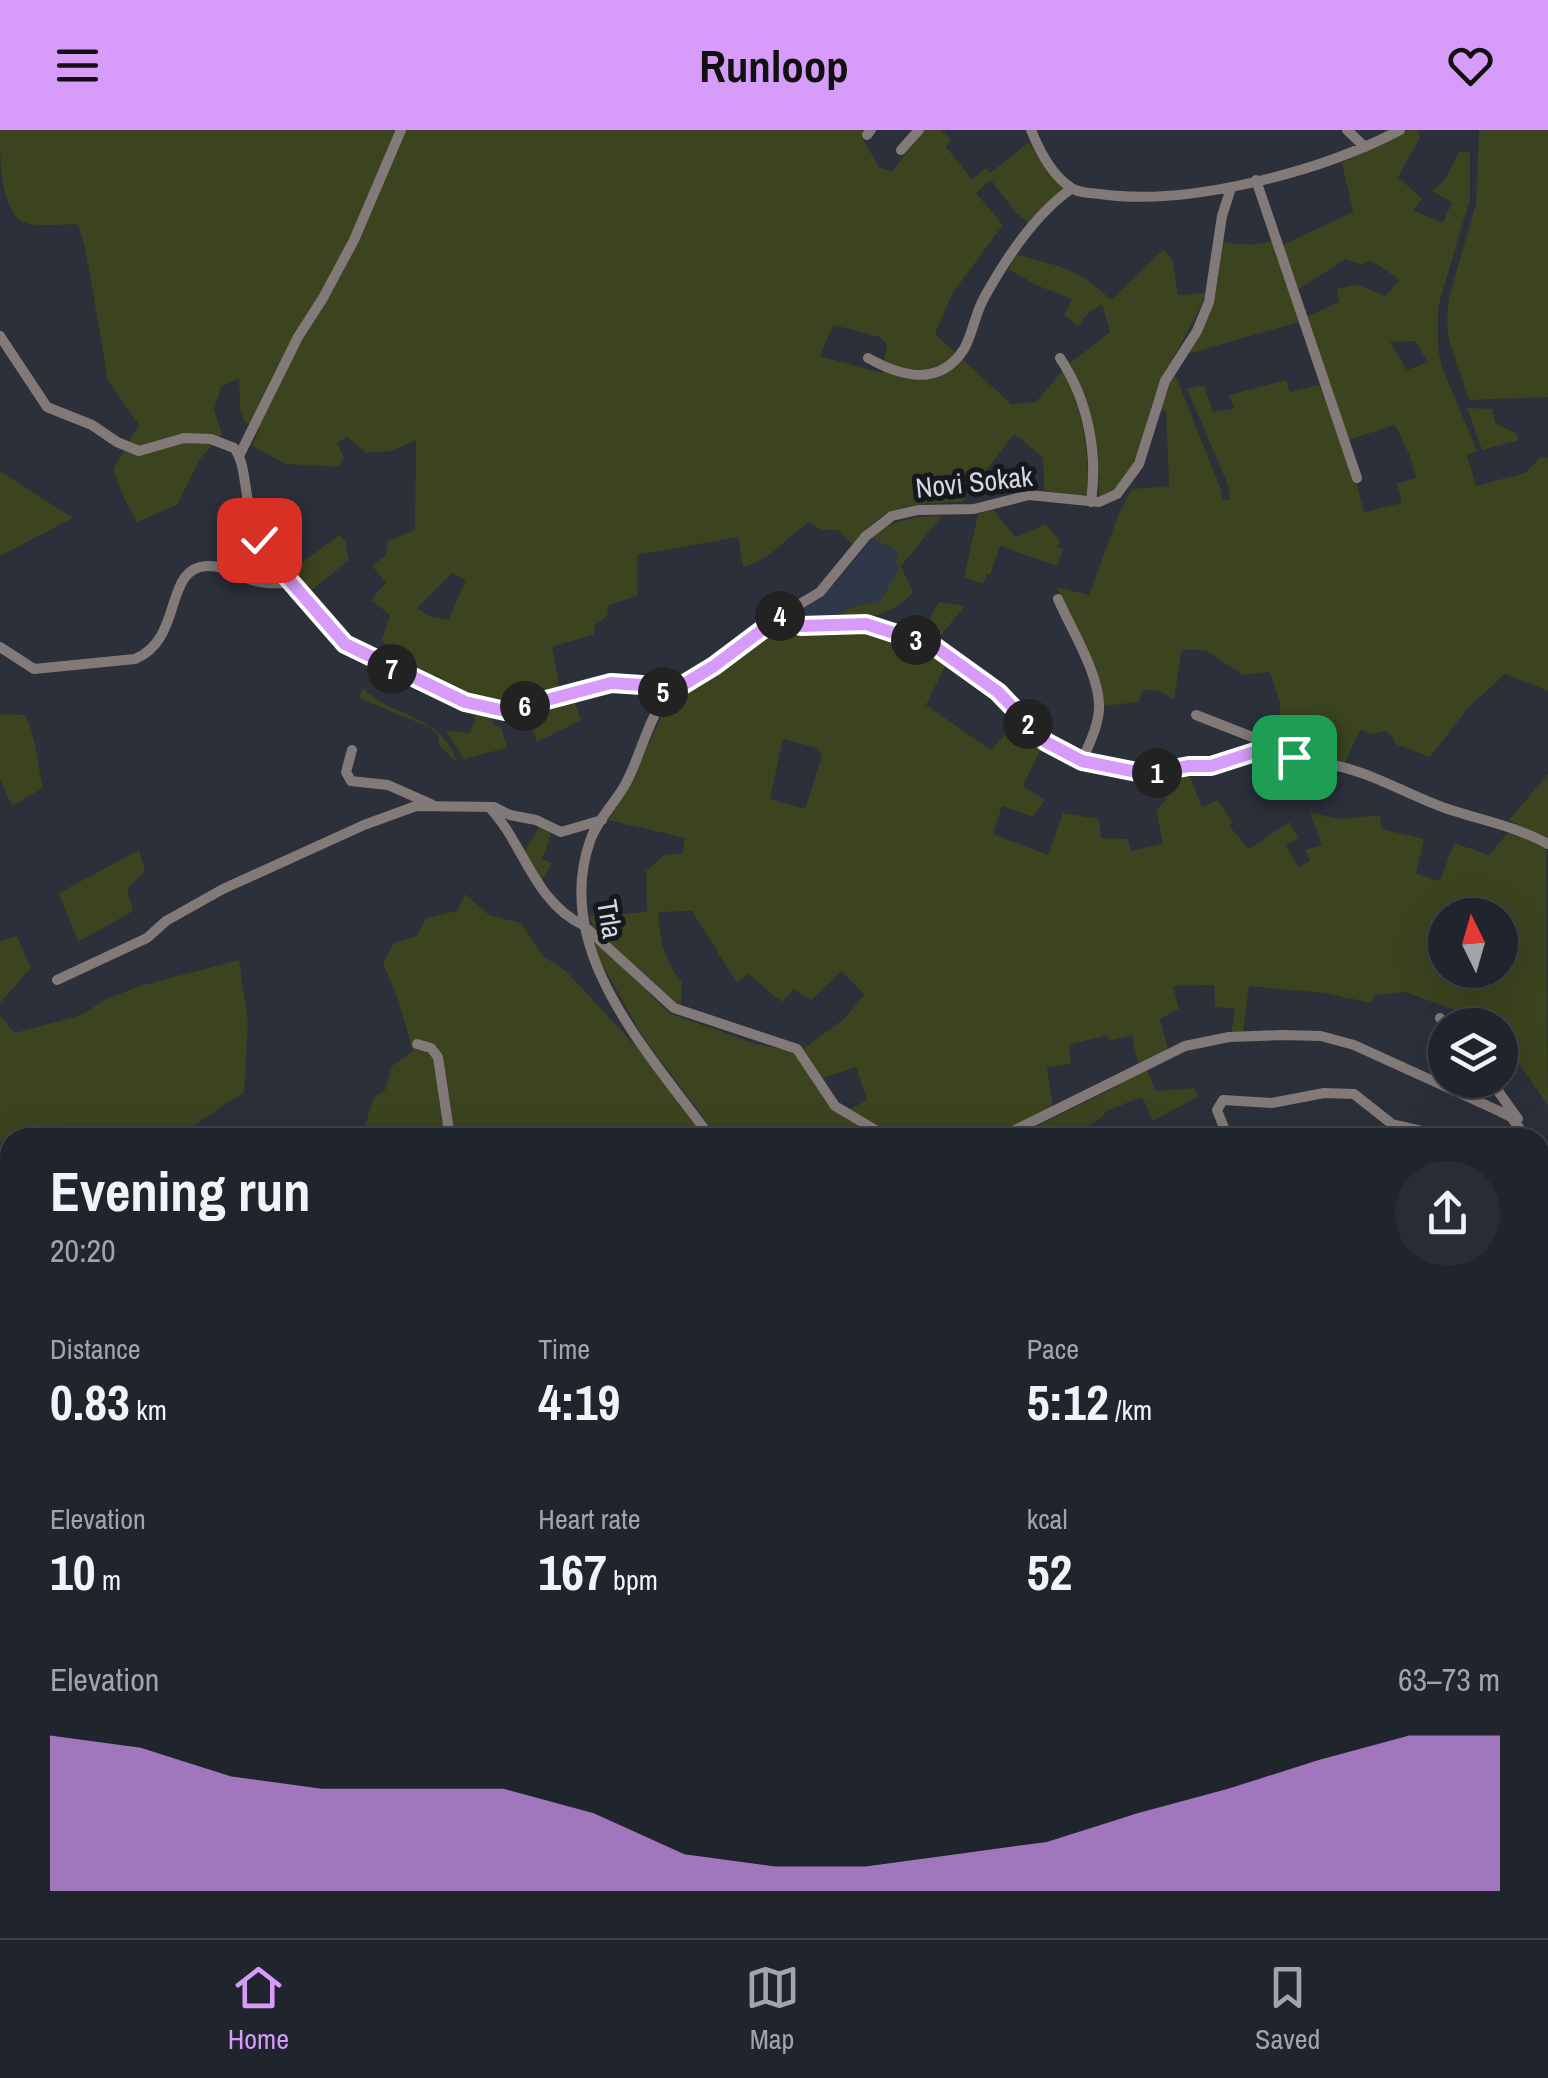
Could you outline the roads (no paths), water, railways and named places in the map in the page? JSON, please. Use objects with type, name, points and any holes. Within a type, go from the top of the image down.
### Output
[{"type":"street","points":[[401,130],[354,240],[298,337],[240,454],[250,520],[270,558],[345,644],[387,667],[486,709],[514,709],[611,683],[642,685],[668,694]]},
{"type":"street","points":[[902,150],[920,130]]},
{"type":"street","points":[[1031,130],[1044,156],[1071,189],[1136,196],[1231,188],[1331,160],[1400,130]]},
{"type":"street","points":[[1347,130],[1365,147]]},
{"type":"street","points":[[1256,180],[1357,478]]},
{"type":"street","points":[[1060,358],[1080,399],[1092,440],[1096,468],[1091,502],[1108,500],[1139,464],[1166,381],[1197,331],[1209,302],[1222,216],[1231,188]]},
{"type":"street","points":[[868,358],[914,377],[944,367],[963,350],[982,300],[1024,236],[1071,189]]},
{"type":"street","points":[[0,336],[47,408],[92,425],[139,451],[184,438],[221,441],[240,454]]},
{"type":"street","name":"Novi Sokak","points":[[668,694],[820,592],[874,528],[902,512],[974,509],[1029,495],[1091,502]]},
{"type":"street","points":[[0,647],[34,669],[135,659],[159,644],[182,580],[192,570],[212,566],[257,582],[292,583]]},
{"type":"street","points":[[1058,599],[1088,664],[1099,701],[1096,727],[1082,761]]},
{"type":"street","points":[[782,615],[801,626],[866,624],[934,646],[998,692],[1046,742],[1082,761],[1135,773],[1160,773],[1181,767],[1211,766],[1270,749],[1361,772],[1446,808],[1519,828],[1548,844]]},
{"type":"street","name":"Trla","points":[[668,694],[632,772],[591,838],[582,924],[619,1008],[704,1128]]},
{"type":"street","points":[[1196,715],[1265,742],[1270,749]]},
{"type":"street","points":[[352,750],[346,772],[350,781],[388,785],[431,804]]},
{"type":"street","points":[[57,980],[148,938],[166,921],[223,890],[364,825],[431,804],[488,806],[561,832],[602,820]]},
{"type":"street","points":[[488,806],[499,817],[533,877],[572,920],[582,924],[674,1008],[797,1049],[835,1106],[872,1128]]},
{"type":"street","points":[[1019,1128],[1185,1046],[1229,1037],[1282,1034],[1321,1036],[1354,1045],[1500,1110],[1520,1128]]},
{"type":"street","points":[[417,1044],[431,1048],[438,1056],[449,1128]]},
{"type":"street","points":[[1224,1128],[1218,1114],[1220,1102],[1272,1103],[1341,1092],[1362,1098],[1392,1124],[1410,1128]]},
{"type":"street","points":[[1503,1098],[1516,1115],[1518,1125]]}]
